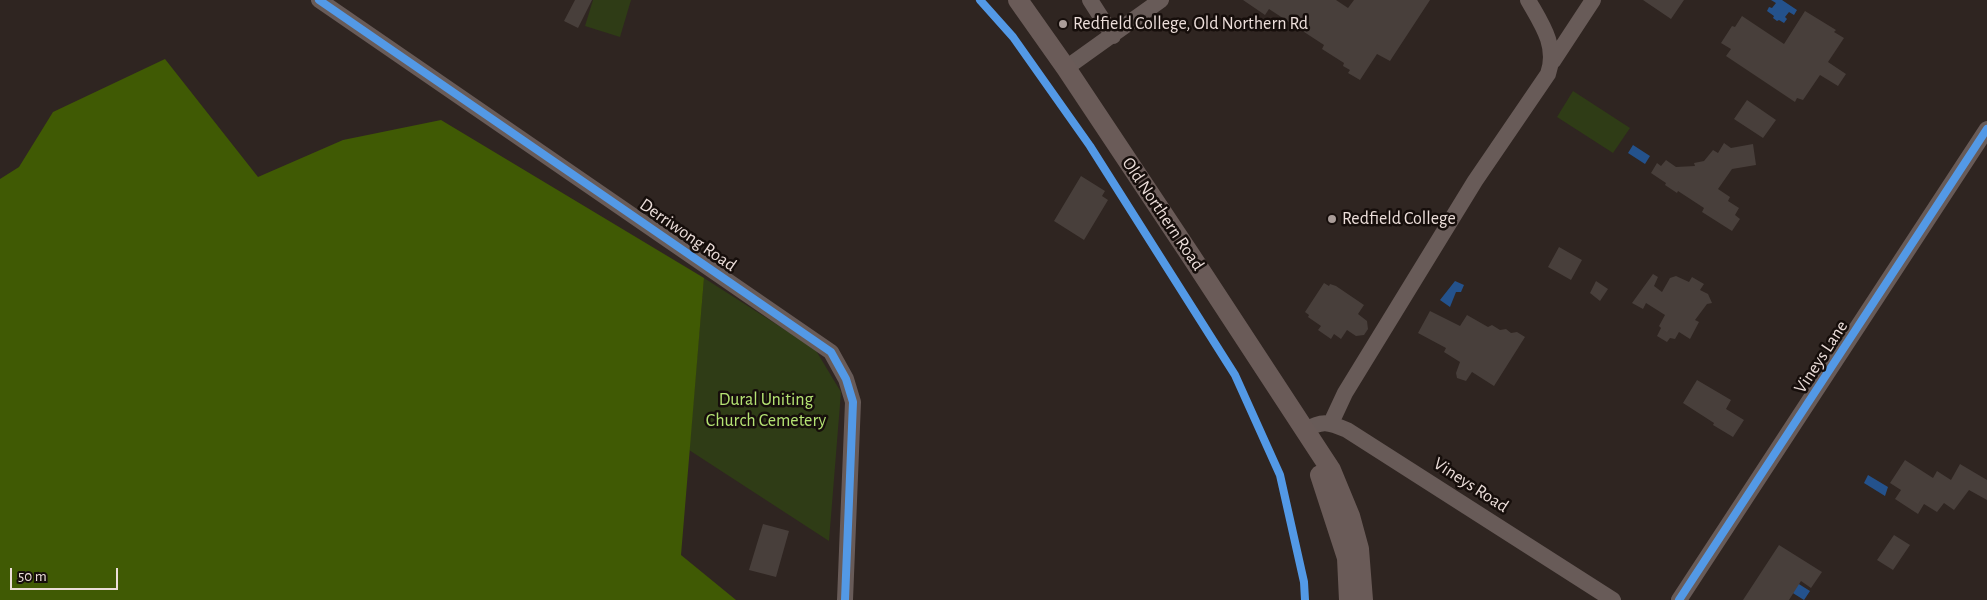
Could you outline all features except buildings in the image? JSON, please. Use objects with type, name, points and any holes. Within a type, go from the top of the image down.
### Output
[{"type":"main road","name":"Old Northern Road","points":[[1018,0],[1066,68],[1197,264],[1331,470],[1350,516],[1359,549],[1363,600]]},
{"type":"main road","name":"Old Northern Road","points":[[1304,431],[1338,526],[1347,558],[1349,600]]},
{"type":"street","name":"Derriwong Road","points":[[319,0],[831,352],[846,379],[853,402],[845,600]]},
{"type":"street","points":[[1090,0],[1112,36]]},
{"type":"street","points":[[1066,68],[1161,0]]},
{"type":"street","points":[[1528,0],[1542,24],[1550,45],[1553,61]]},
{"type":"street","points":[[1304,431],[1317,423],[1331,424],[1345,393],[1475,181],[1548,74],[1553,61],[1593,0]]},
{"type":"street","name":"Vineys Lane","points":[[1680,600],[1987,130]]},
{"type":"street","name":"Vineys Road","points":[[1331,424],[1347,430],[1384,453],[1613,600]]},
{"type":"green space","points":[[593,0],[631,0],[620,37],[585,26]]},
{"type":"green space","points":[[165,59],[258,177],[343,140],[441,120],[704,278],[681,555],[736,600],[0,600],[0,179],[19,167],[53,112]]},
{"type":"green space","points":[[1573,91],[1630,128],[1613,153],[1557,117]]},
{"type":"green space","name":"Dural Uniting Church Cemetery","points":[[704,278],[815,349],[841,392],[829,541],[689,450]]},
{"type":"water","points":[[1771,0],[1782,0],[1797,10],[1794,15],[1789,12],[1785,17],[1787,19],[1784,23],[1779,20],[1777,21],[1767,11],[1769,7],[1772,8],[1776,3]]},
{"type":"water","points":[[1633,145],[1650,156],[1645,164],[1628,153]]},
{"type":"water","points":[[1455,281],[1464,285],[1461,292],[1456,292],[1450,307],[1440,300]]},
{"type":"water","points":[[1868,475],[1888,487],[1885,496],[1864,483]]},
{"type":"water","points":[[1794,581],[1810,591],[1804,600],[1788,590]]},
{"type":"cycle path","points":[[319,0],[831,352],[846,379],[853,402],[845,600]]},
{"type":"cycle path","points":[[980,0],[1013,37],[1090,146],[1235,375],[1280,475],[1304,582],[1305,600]]},
{"type":"cycle path","points":[[1679,600],[1987,129]]},
{"type":"place","name":"Redfield College, Old Northern Rd","points":[[1063,24]]},
{"type":"place","name":"Redfield College","points":[[1332,219]]}]
